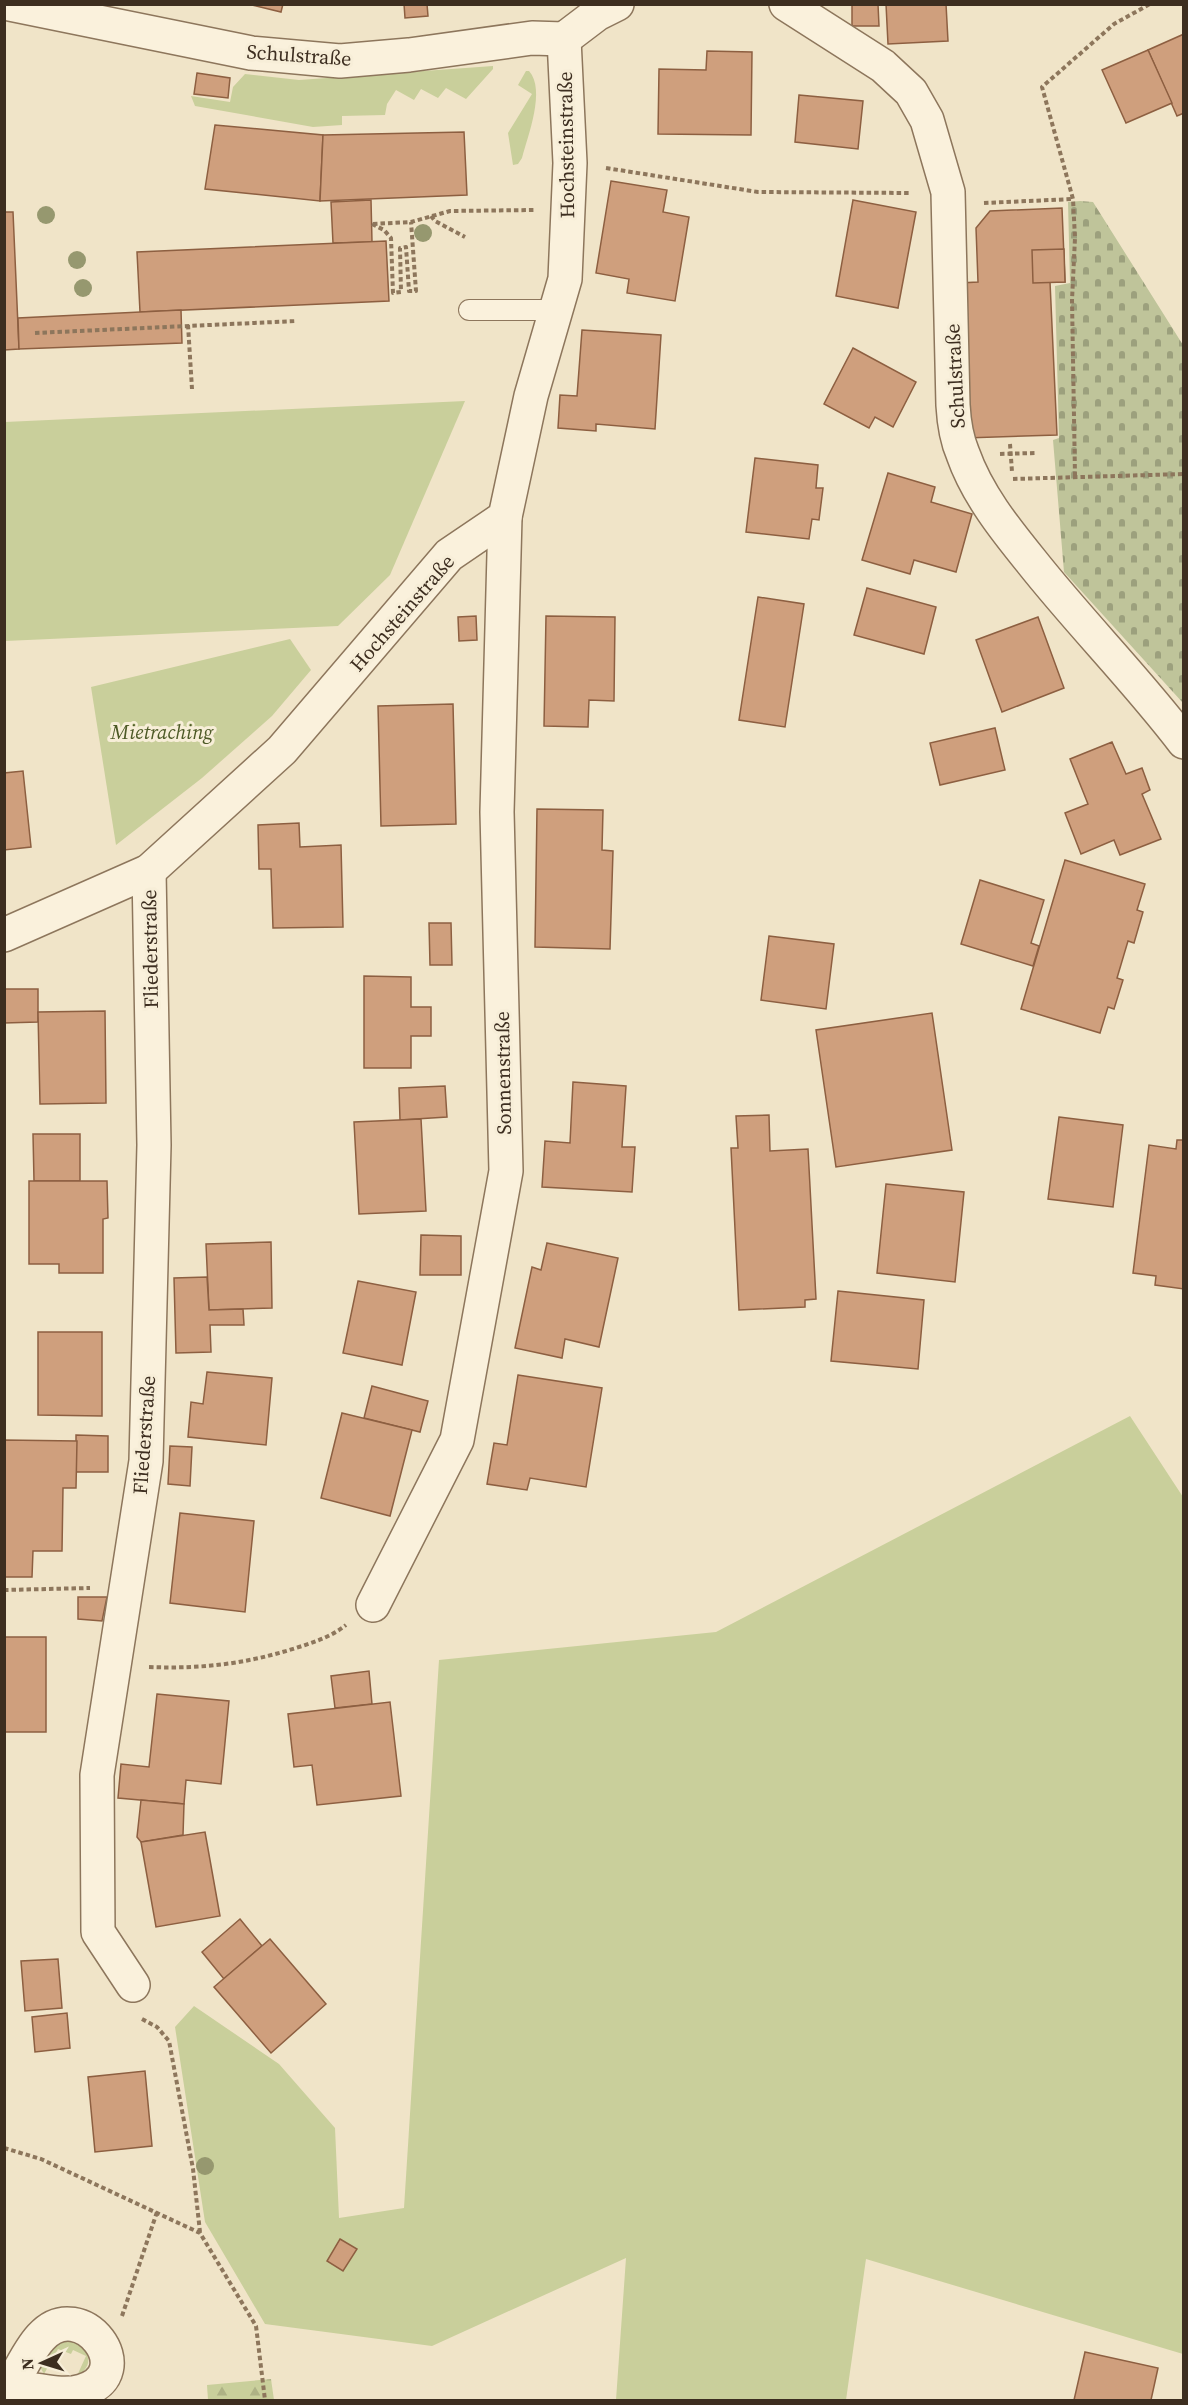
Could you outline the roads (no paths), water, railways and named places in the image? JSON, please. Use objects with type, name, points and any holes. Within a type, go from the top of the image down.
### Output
[{"type":"street","name":"Schulstraße","points":[[10,4],[251,53],[340,61],[531,38],[564,39]]},
{"type":"street","points":[[564,39],[597,14],[617,4]]},
{"type":"street","name":"Schulstraße","points":[[786,4],[883,66],[911,92],[927,120],[948,192],[953,405],[955,430],[963,456],[983,497],[1011,537],[1060,598],[1161,711],[1184,742]]},
{"type":"street","name":"Hochsteinstraße","points":[[4,935],[148,871],[282,750],[449,555],[505,517],[531,396],[565,279],[570,163],[564,39]]},
{"type":"street","name":"Sonnenstraße","points":[[373,1605],[457,1440],[506,1171],[497,812],[505,517]]},
{"type":"street","name":"Fliederstraße","points":[[133,1985],[98,1932],[97,1774],[147,1461],[154,1145],[148,871]]},
{"type":"street","points":[[65,2324],[80,2325],[98,2338],[109,2360],[104,2375],[94,2386],[84,2391],[69,2394],[28,2387],[7,2390],[40,2337],[53,2328],[65,2324]]},
{"type":"lane","points":[[469,310],[555,310]]},
{"type":"park label","name":"Mietraching","points":[[162,732]]}]
